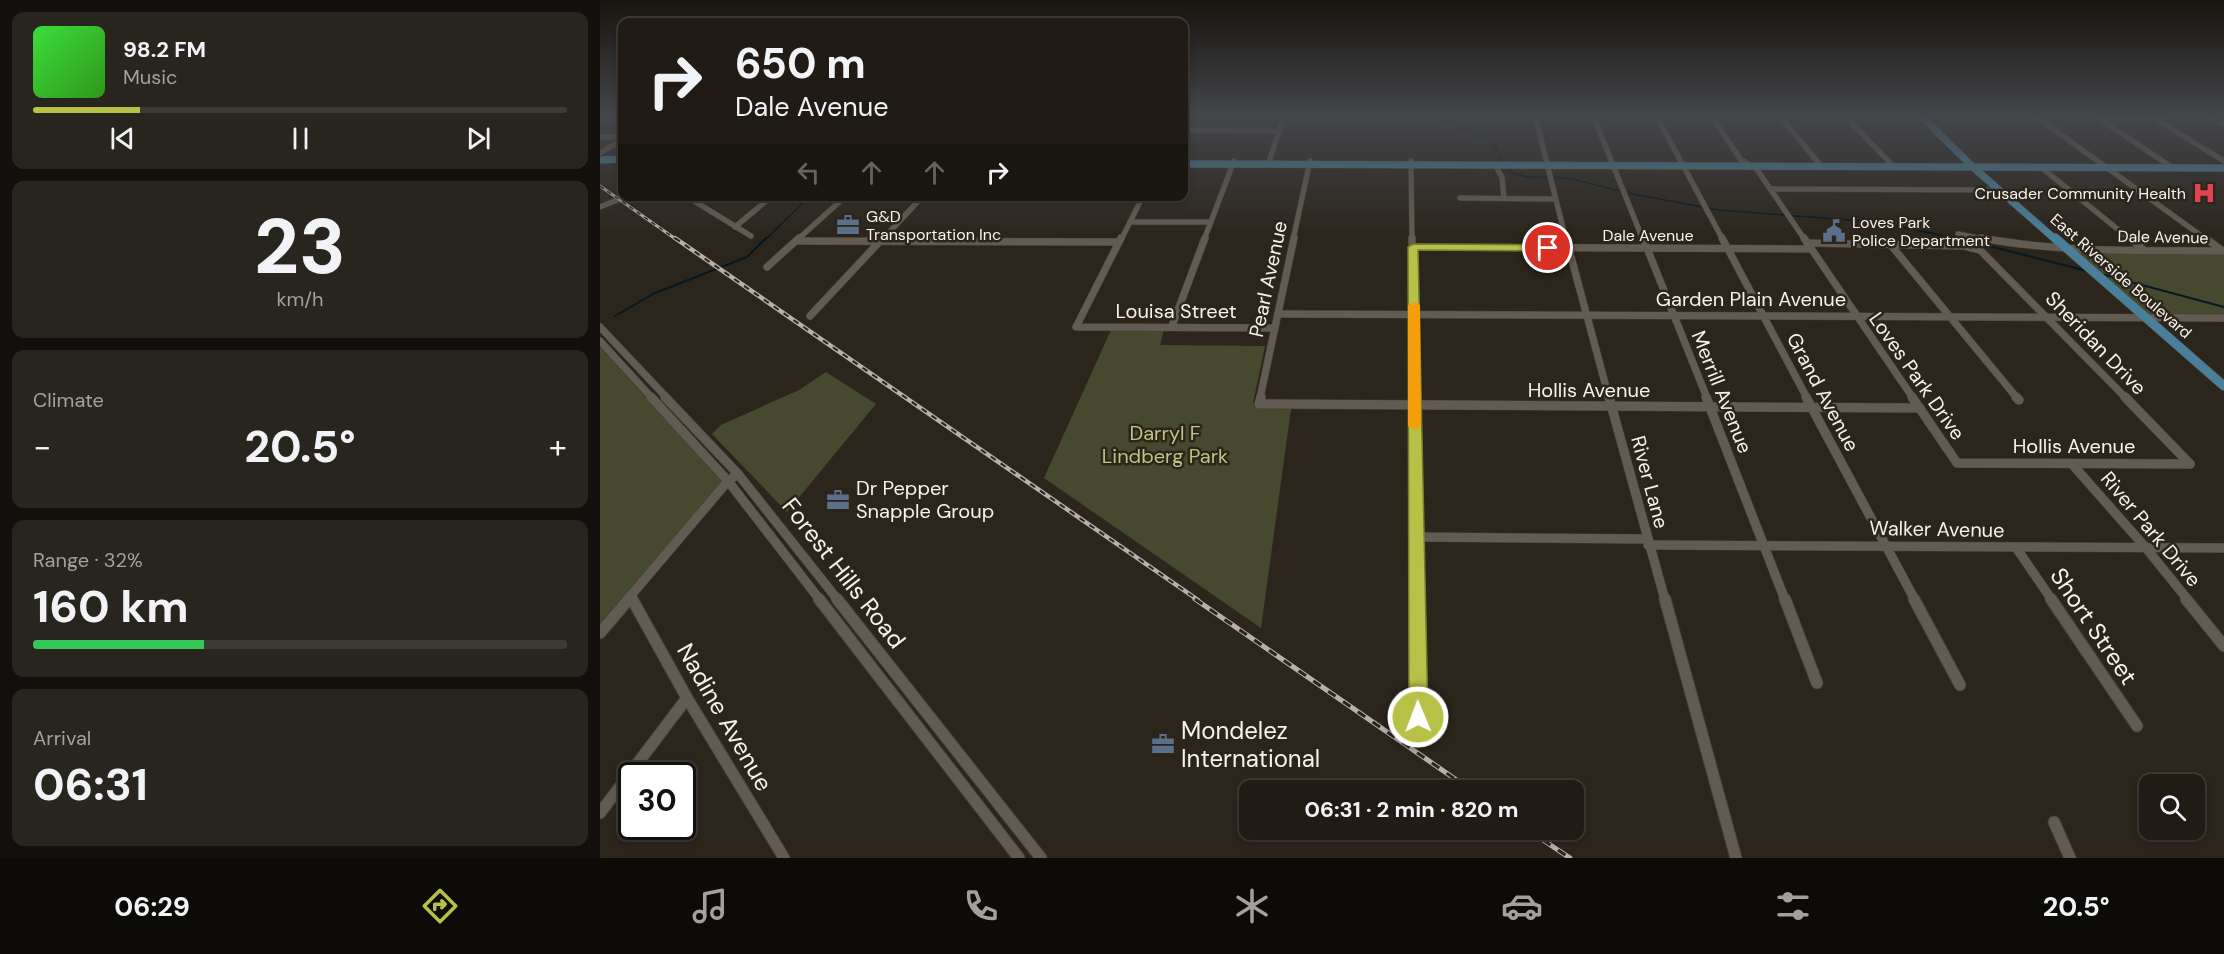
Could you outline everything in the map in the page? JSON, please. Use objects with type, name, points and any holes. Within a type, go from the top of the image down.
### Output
[{"type":"main road","name":"East Riverside Boulevard","points":[[1962,155],[2224,386]]},
{"type":"main road","points":[[600,162],[618,161]]},
{"type":"main road","points":[[1188,163],[2060,166],[2224,164]]},
{"type":"main road","points":[[1972,165],[2042,168],[2060,166]]},
{"type":"street","points":[[1269,163],[1272,155]]},
{"type":"street","name":"River Lane","points":[[1545,155],[1586,315],[1736,858]]},
{"type":"street","name":"Merrill Avenue","points":[[1609,155],[1765,545],[1817,683]]},
{"type":"street","name":"Grand Avenue","points":[[1677,155],[1887,545],[1960,686]]},
{"type":"street","name":"Loves Park Drive","points":[[1738,155],[1741,160],[1749,164],[1770,189],[1957,463]]},
{"type":"street","points":[[1812,155],[1820,165]]},
{"type":"street","points":[[1882,155],[1892,165]]},
{"type":"street","points":[[2090,155],[2224,251]]},
{"type":"street","points":[[2154,155],[2170,166]]},
{"type":"street","points":[[2210,155],[2224,164]]},
{"type":"street","points":[[1172,327],[1233,163]]},
{"type":"street","name":"Pearl Avenue","points":[[1259,404],[1310,163]]},
{"type":"street","points":[[1411,163],[1418,717]]},
{"type":"street","points":[[1496,164],[1502,177],[1504,198]]},
{"type":"street","points":[[2042,168],[2145,250]]},
{"type":"street","points":[[1770,189],[2000,190]]},
{"type":"street","points":[[1460,198],[1555,199]]},
{"type":"street","points":[[600,207],[618,200]]},
{"type":"street","points":[[735,227],[766,201]]},
{"type":"street","points":[[766,267],[841,201]]},
{"type":"street","points":[[810,316],[918,201]]},
{"type":"street","points":[[797,241],[1119,242],[1140,201]]},
{"type":"street","points":[[694,202],[751,236]]},
{"type":"street","points":[[1130,222],[1211,222]]},
{"type":"street","name":"Dale Avenue","points":[[1959,234],[2029,247],[2069,250],[2224,251]]},
{"type":"street","name":"Louisa Street","points":[[1119,242],[1077,327],[1275,328]]},
{"type":"street","points":[[1890,244],[2019,400]]},
{"type":"street","name":"Dale Avenue","points":[[1413,247],[1728,249],[1890,244],[1976,248]]},
{"type":"street","name":"Sheridan Drive","points":[[1976,248],[1990,258],[2190,464]]},
{"type":"street","name":"Garden Plain Avenue","points":[[1278,314],[2224,318]]},
{"type":"street","name":"Forest Hills Road","points":[[600,327],[661,393],[674,415],[862,652],[1019,858]]},
{"type":"street","name":"Forest Hills Road","points":[[600,341],[650,397],[674,415],[738,474],[1041,858]]},
{"type":"street","points":[[650,397],[661,393]]},
{"type":"street","name":"Hollis Avenue","points":[[1259,404],[1612,408],[1920,408]]},
{"type":"street","name":"Hollis Avenue","points":[[1957,463],[2190,464]]},
{"type":"street","name":"River Park Drive","points":[[2072,464],[2146,548],[2224,646]]},
{"type":"street","points":[[600,633],[728,481],[738,474]]},
{"type":"street","name":"Walker Avenue","points":[[1416,537],[2016,549],[2224,548]]},
{"type":"street","points":[[783,552],[794,544]]},
{"type":"street","name":"Short Street","points":[[2016,549],[2137,726]]},
{"type":"street","name":"Nadine Avenue","points":[[632,597],[687,698],[784,858]]},
{"type":"street","points":[[862,652],[874,644]]},
{"type":"street","points":[[600,813],[687,698]]},
{"type":"street","points":[[2054,822],[2070,858]]},
{"type":"green space","points":[[2069,250],[2224,252],[2224,318],[2144,317]]},
{"type":"green space","name":"Darryl F Lindberg Park","points":[[1111,330],[1164,330],[1160,345],[1265,346],[1253,403],[1256,408],[1291,409],[1261,628],[1044,478]]},
{"type":"green space","points":[[600,347],[725,484],[600,630]]},
{"type":"green space","points":[[826,372],[876,404],[787,512],[712,434],[721,425],[799,390]]},
{"type":"waterway","points":[[1499,155],[1502,163]]},
{"type":"waterway","points":[[1505,168],[1526,177],[1565,178],[1621,191]]},
{"type":"waterway","points":[[1627,193],[1719,210],[1875,222],[1965,240]]},
{"type":"waterway","points":[[765,240],[805,201]]},
{"type":"waterway","points":[[615,316],[655,293],[747,257],[766,238]]},
{"type":"waterway","points":[[1958,238],[1965,240]]},
{"type":"waterway","points":[[1965,240],[2087,271]]},
{"type":"waterway","points":[[2101,274],[2224,307]]},
{"type":"railway","points":[[600,186],[618,199]]},
{"type":"railway","points":[[621,201],[677,240]]},
{"type":"railway","points":[[675,238],[1198,600]]},
{"type":"railway","points":[[1195,599],[1457,780]]},
{"type":"railway","points":[[1543,840],[1570,858]]},
{"type":"slow traffic","points":[[1414,305],[1414,426]]},
{"type":"place","name":"Crusader Community Health","points":[[2204,193]]},
{"type":"place","name":"G&D Transportation Inc","points":[[848,225]]},
{"type":"place","name":"Loves Park Police Department","points":[[1834,231]]},
{"type":"place","name":"Dr Pepper Snapple Group","points":[[838,500]]},
{"type":"place","name":"Mondelez International","points":[[1163,744]]},
{"type":"route","points":[[1418,717],[1413,247],[1548,248]]}]
